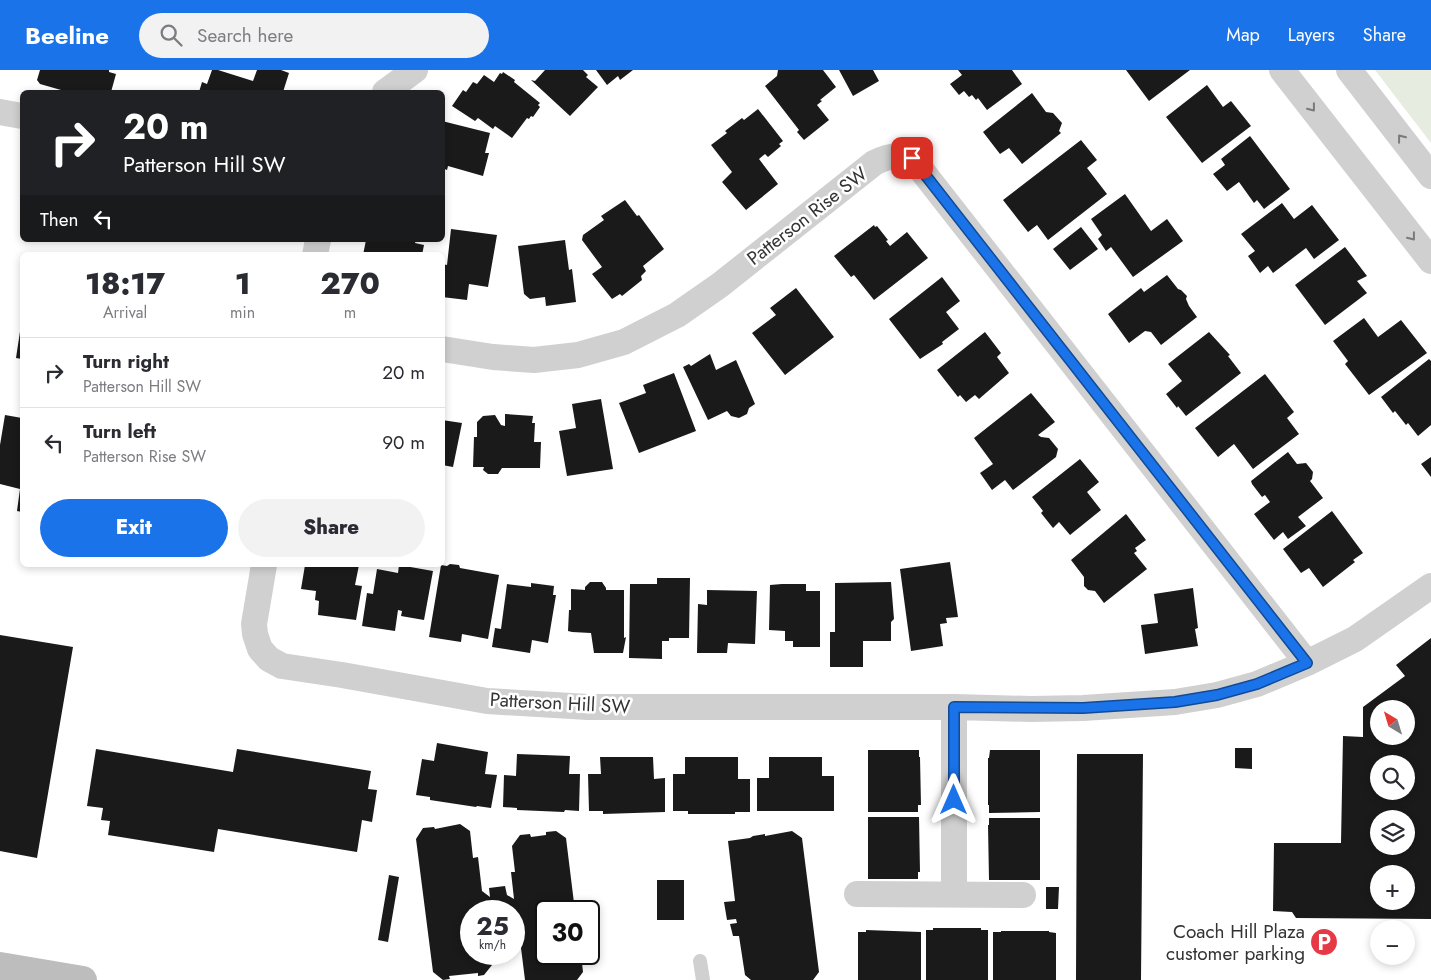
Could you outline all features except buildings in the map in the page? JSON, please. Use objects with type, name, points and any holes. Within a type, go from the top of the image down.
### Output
[{"type":"main road","points":[[0,966],[83,980]]},
{"type":"street","points":[[388,90],[415,70]]},
{"type":"street","points":[[1282,70],[1431,261]]},
{"type":"street","points":[[1348,70],[1431,176]]},
{"type":"street","points":[[0,112],[20,116]]},
{"type":"street","name":"Patterson Rise SW","points":[[445,349],[493,357],[534,360],[578,355],[624,342],[677,315],[720,285],[874,164],[884,158],[900,155],[912,158],[1307,663]]},
{"type":"street","name":"Patterson Hill SW","points":[[264,567],[254,624],[255,634],[260,649],[269,659],[282,666],[487,701],[588,707],[1083,708],[1175,702],[1217,695],[1257,684],[1307,663],[1355,639],[1431,586]]},
{"type":"street","points":[[954,707],[954,894]]},
{"type":"street","points":[[857,894],[1023,895]]},
{"type":"lane","points":[[700,961],[703,980]]},
{"type":"shaded area","points":[[1375,70],[1431,70],[1431,143]]},
{"type":"place","name":"Coach Hill Plaza customer parking","points":[[1324,942]]},
{"type":"route","points":[[912,158],[1307,663],[1257,684],[1217,695],[1175,702],[1083,708],[954,707],[954,800]]}]
